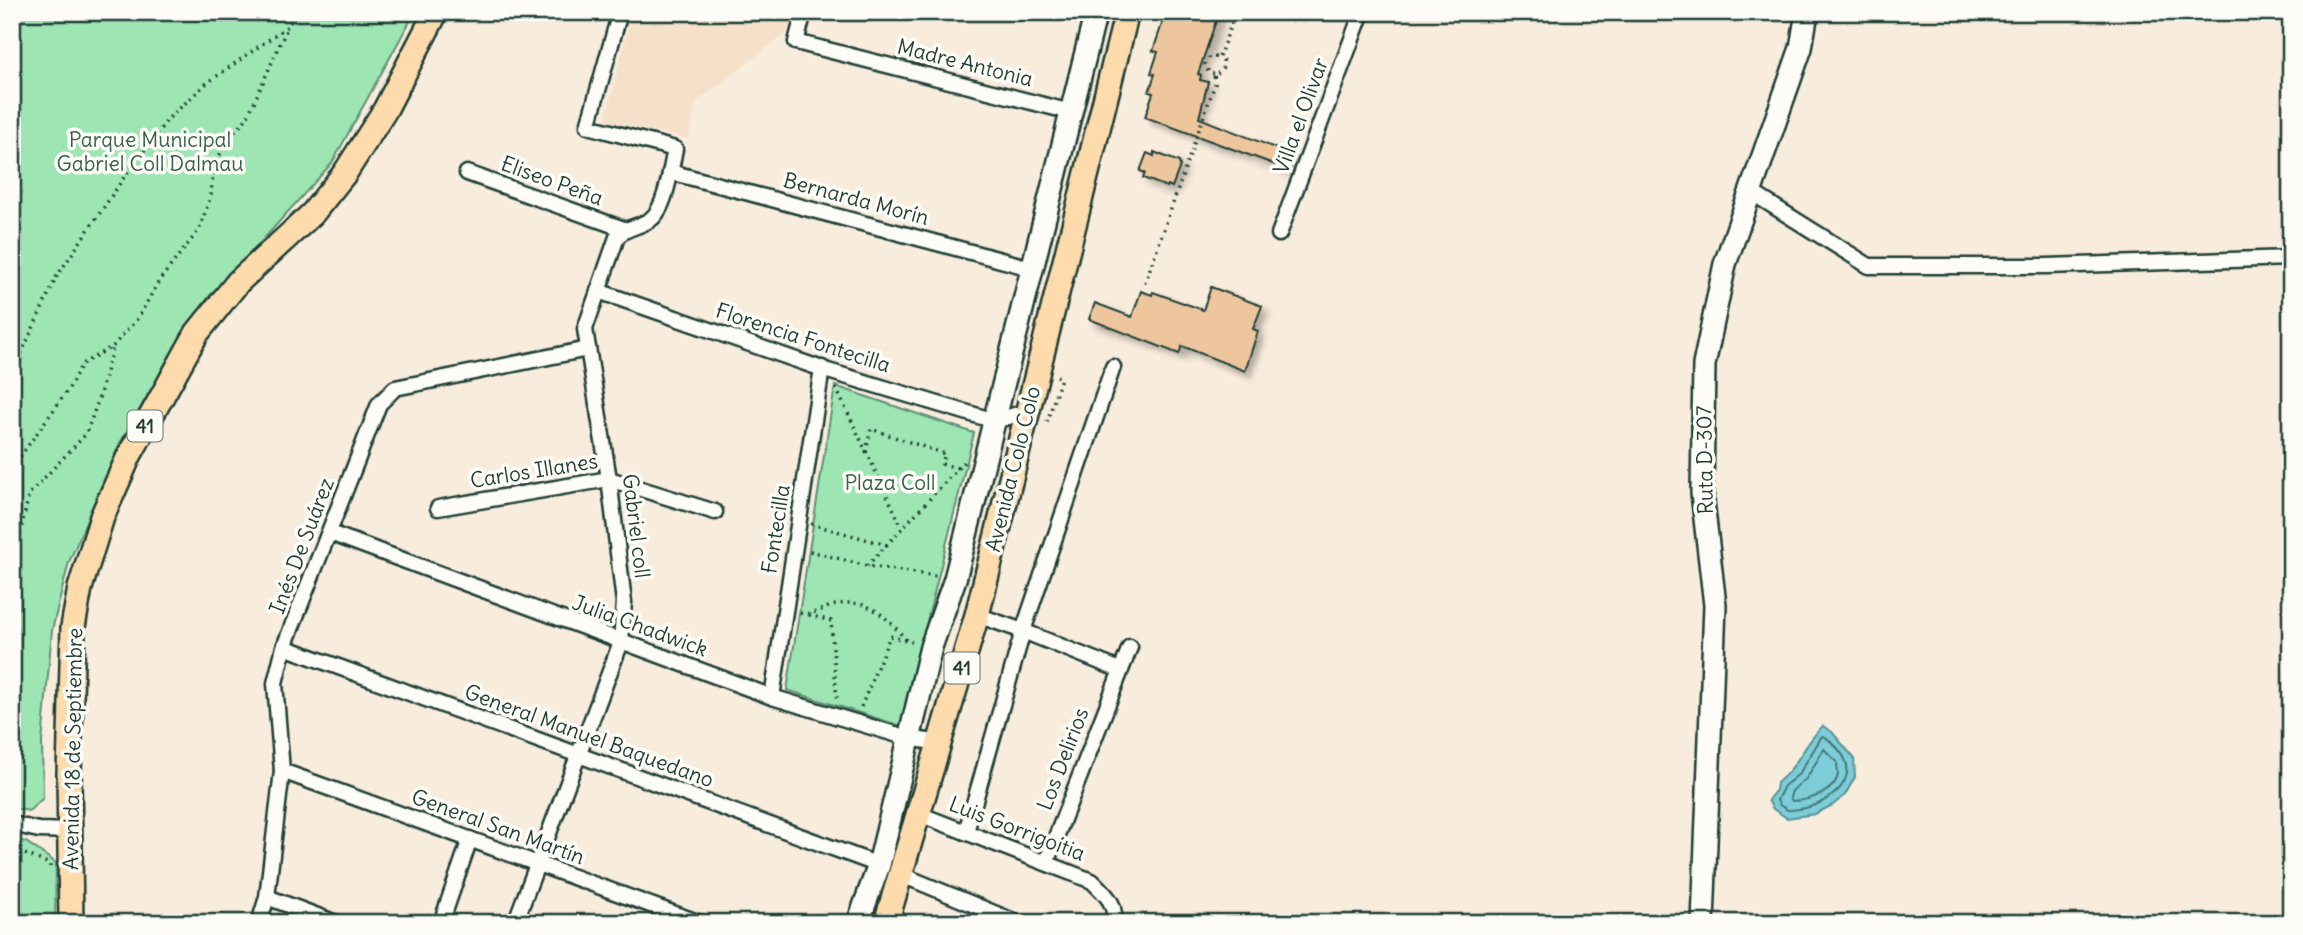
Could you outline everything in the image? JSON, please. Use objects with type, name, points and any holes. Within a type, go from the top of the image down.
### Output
[{"type":"main road","name":"Avenida 18 de Septiembre","points":[[71,923],[69,774],[73,627],[91,549],[114,486],[197,333],[231,290],[312,214],[345,173],[386,110],[436,12]]},
{"type":"main road","name":"Avenida Colo Colo","points":[[886,923],[977,615],[1127,12]]},
{"type":"street","points":[[620,12],[588,126],[676,149],[661,207],[654,217],[638,226],[624,229]]},
{"type":"street","name":"Madre Antonia","points":[[804,12],[796,42],[1071,111]]},
{"type":"street","name":"Avenida Colo Colo","points":[[858,923],[879,865],[931,647],[955,579],[1096,12]]},
{"type":"street","name":"Villa el Olivar","points":[[1279,234],[1362,12]]},
{"type":"street","name":"Ruta D-307","points":[[1703,923],[1715,605],[1702,493],[1704,365],[1725,264],[1801,48],[1807,12]]},
{"type":"street","name":"Bernarda Morín","points":[[670,172],[1031,268]]},
{"type":"street","name":"Eliseo Peña","points":[[467,173],[624,229]]},
{"type":"street","points":[[1751,192],[1869,266],[2047,266],[2291,257]]},
{"type":"street","name":"Gabriel coll","points":[[515,923],[621,642],[624,602],[609,479],[585,329],[614,244],[624,229]]},
{"type":"street","name":"Florencia Fontecilla","points":[[598,291],[825,369],[995,421]]},
{"type":"street","name":"Inés De Suárez","points":[[259,923],[267,897],[282,771],[275,683],[284,648],[379,404],[395,388],[588,349]]},
{"type":"street","points":[[966,832],[1023,631],[1113,367]]},
{"type":"street","name":"Fontecilla","points":[[772,697],[825,369]]},
{"type":"street","points":[[995,421],[1027,411]]},
{"type":"street","name":"Carlos Illanes","points":[[438,508],[609,479],[715,512]]},
{"type":"street","name":"Julia Chadwick","points":[[330,533],[772,697],[908,738],[940,743]]},
{"type":"street","points":[[977,615],[1120,670]]},
{"type":"street","name":"Los Delirios","points":[[1046,863],[1130,647]]},
{"type":"street","name":"General Manuel Baquedano","points":[[284,648],[879,865]]},
{"type":"street","name":"General San Martín","points":[[282,771],[700,923]]},
{"type":"street","name":"Luis Gorrigoitia","points":[[919,814],[1092,881],[1112,900],[1114,923]]},
{"type":"street","points":[[12,824],[39,830],[70,831]]},
{"type":"street","points":[[441,923],[470,839]]},
{"type":"street","points":[[902,875],[1018,923]]},
{"type":"street","points":[[267,897],[336,923]]},
{"type":"path","points":[[12,468],[68,390],[82,364],[113,346],[138,318],[159,281],[199,230],[211,195],[214,164],[229,138],[247,118],[296,12]]},
{"type":"path","points":[[1219,57],[1236,12]]},
{"type":"path","points":[[12,395],[22,352],[57,276],[168,119],[207,83],[288,26]]},
{"type":"path","points":[[1209,57],[1219,57],[1223,60],[1223,68],[1214,74],[1206,70],[1205,64],[1209,57]]},
{"type":"path","points":[[1145,283],[1214,84],[1214,74]]},
{"type":"path","points":[[12,553],[20,534],[29,494],[86,434],[113,346]]},
{"type":"path","points":[[825,369],[902,528]]},
{"type":"path","points":[[866,452],[871,429],[945,454],[943,464],[958,468]]},
{"type":"path","points":[[867,566],[966,460]]},
{"type":"path","points":[[799,521],[887,545]]},
{"type":"path","points":[[795,547],[867,566],[955,579]]},
{"type":"path","points":[[807,615],[836,605],[864,604],[886,616],[908,641]]},
{"type":"path","points":[[785,609],[831,621],[838,717]]},
{"type":"path","points":[[855,722],[890,636],[931,647]]},
{"type":"path","points":[[12,849],[50,864],[50,876]]},
{"type":"shaded area","points":[[632,12],[795,12],[791,30],[696,102],[689,139],[605,121]]},
{"type":"green space","name":"Parque Municipal Gabriel Coll Dalmau","points":[[12,12],[415,12],[332,163],[195,315],[120,443],[69,562],[52,630],[42,743],[43,798],[29,811],[12,808]]},
{"type":"green space","name":"Plaza Coll","points":[[835,386],[974,433],[901,726],[787,690]]},
{"type":"green space","points":[[12,839],[26,842],[56,863],[55,923],[12,923]]},
{"type":"water","points":[[1823,726],[1832,732],[1854,758],[1855,777],[1845,795],[1833,805],[1815,814],[1787,818],[1773,809],[1768,800],[1776,790],[1777,783],[1791,769]]},
{"type":"building","points":[[1166,12],[1219,12],[1198,74],[1201,75],[1200,80],[1208,82],[1199,118],[1293,155],[1287,169],[1145,117],[1153,93],[1149,92],[1155,74],[1151,73],[1158,52],[1153,51]]},
{"type":"building","points":[[1154,152],[1179,162],[1172,187],[1143,178],[1145,173],[1140,171],[1147,153],[1154,156]]},
{"type":"building","points":[[1211,287],[1262,306],[1253,329],[1258,331],[1245,371],[1182,346],[1179,354],[1089,319],[1095,303],[1132,317],[1141,291],[1152,295],[1153,292],[1203,310]]}]
